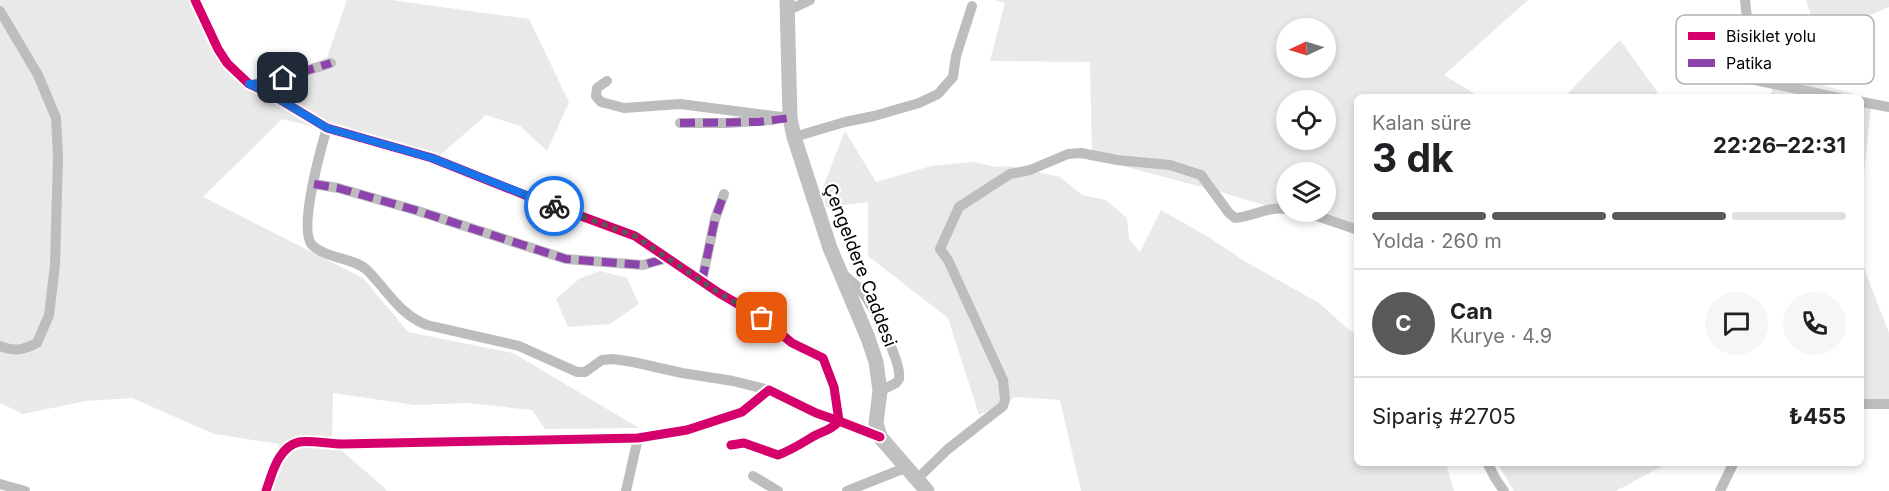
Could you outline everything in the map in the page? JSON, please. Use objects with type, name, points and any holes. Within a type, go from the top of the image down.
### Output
[{"type":"main road","name":"Çengeldere Caddesi","points":[[787,6],[790,118],[794,137],[838,270],[876,362],[880,391],[876,423],[880,436]]},
{"type":"main road","points":[[880,436],[927,491]]},
{"type":"street","points":[[195,0],[218,49],[227,63],[249,84],[269,93],[327,128],[432,158],[635,236],[762,318],[792,343],[823,358],[834,387],[839,421],[834,428],[778,455],[744,443],[731,445]]},
{"type":"street","points":[[787,6],[810,0]]},
{"type":"street","points":[[1745,0],[1747,15]]},
{"type":"street","points":[[794,137],[845,122],[874,117],[919,103],[938,94],[953,76],[956,56],[972,6]]},
{"type":"street","points":[[0,10],[38,75],[56,118],[58,157],[55,265],[49,315],[37,344],[22,351],[11,351],[0,346]]},
{"type":"street","points":[[249,84],[267,83],[331,63]]},
{"type":"street","points":[[606,81],[597,88],[596,96],[601,102],[609,105],[624,108],[680,104],[790,118]]},
{"type":"street","points":[[1773,84],[1820,94]]},
{"type":"street","points":[[1864,102],[1889,107]]},
{"type":"street","points":[[680,123],[759,122],[790,118]]},
{"type":"street","points":[[327,128],[315,166],[307,226],[313,245],[364,268],[413,320],[519,346],[577,372],[585,372],[602,360],[613,359],[733,381],[769,390],[816,413],[880,436]]},
{"type":"street","points":[[916,480],[948,449],[1004,406],[1005,400],[1004,380],[948,260],[940,249],[959,207],[1010,174],[1030,170],[1068,154],[1081,153],[1117,160],[1170,165],[1201,175],[1235,218],[1250,217],[1276,207]]},
{"type":"street","points":[[314,184],[338,188],[416,210],[566,259],[643,265],[668,258]]},
{"type":"street","points":[[702,281],[715,219],[724,194]]},
{"type":"street","points":[[1334,222],[1354,229]]},
{"type":"street","points":[[838,270],[862,292],[880,323],[899,370],[899,379],[896,383],[880,391]]},
{"type":"street","points":[[266,491],[273,470],[284,451],[299,442],[342,444],[638,438],[687,430],[742,412],[769,390]]},
{"type":"street","points":[[1864,404],[1889,404]]},
{"type":"street","points":[[626,491],[638,438]]},
{"type":"street","points":[[1489,466],[1494,478],[1504,491]]},
{"type":"street","points":[[1720,491],[1732,466]]},
{"type":"street","points":[[847,491],[905,468]]},
{"type":"street","points":[[753,476],[778,491]]},
{"type":"street","points":[[0,484],[25,491]]},
{"type":"shaded area","points":[[0,0],[190,0],[233,79],[276,86],[327,57],[347,0],[391,0],[529,19],[569,102],[547,151],[520,126],[486,115],[438,157],[282,119],[203,197],[363,278],[408,332],[513,353],[639,428],[545,429],[532,410],[468,403],[414,405],[333,393],[332,442],[388,491],[266,491],[279,444],[214,434],[132,398],[86,401],[23,414],[0,403]]},
{"type":"shaded area","points":[[995,0],[1528,0],[1444,75],[1475,94],[1354,94],[1354,232],[1320,222],[1336,222],[1336,162],[1276,162],[1276,209],[1092,158],[1090,62],[990,61],[1005,3]]},
{"type":"shaded area","points":[[1806,0],[1889,0],[1889,7],[1870,15],[1811,15]]},
{"type":"shaded area","points":[[1620,40],[1658,93],[1658,94],[1567,94]]},
{"type":"shaded area","points":[[1774,84],[1819,84],[1854,94],[1771,94]]},
{"type":"shaded area","points":[[1864,97],[1872,99],[1864,173]]},
{"type":"shaded area","points":[[845,131],[876,182],[931,166],[973,162],[996,167],[1010,166],[1060,177],[1082,195],[1106,200],[1127,218],[1129,239],[1140,252],[1161,210],[1319,303],[1354,332],[1354,466],[1449,466],[1447,467],[1454,491],[1081,491],[1060,400],[1016,397],[979,415],[948,318],[868,256],[868,202],[826,207],[823,187]]},
{"type":"shaded area","points":[[1864,268],[1889,333],[1889,404],[1864,409]]},
{"type":"shaded area","points":[[600,271],[627,278],[639,304],[610,324],[568,327],[556,299],[579,279]]},
{"type":"shaded area","points":[[1499,466],[1662,466],[1616,491],[1514,491]]},
{"type":"marked path","points":[[255,84],[267,83],[331,63]]},
{"type":"marked path","points":[[680,123],[758,122],[790,118]]},
{"type":"marked path","points":[[314,184],[338,188],[415,210],[566,259],[643,265],[668,258]]},
{"type":"marked path","points":[[702,281],[715,219],[724,194]]},
{"type":"cycle path","points":[[195,0],[218,49],[227,63],[249,84],[269,93],[327,128],[432,158],[635,236],[719,293],[762,318],[792,343],[823,358],[834,387],[839,421],[880,437]]},
{"type":"cycle path","points":[[266,491],[281,455],[286,449],[299,442],[342,444],[638,438],[687,430],[742,412],[769,390],[816,413],[839,421],[778,455],[744,443],[731,445]]},
{"type":"way so far","points":[[554,206],[635,236],[719,293],[762,318]]},
{"type":"route","points":[[283,78],[267,83],[249,84],[269,93],[327,128],[432,158],[554,206]]}]
